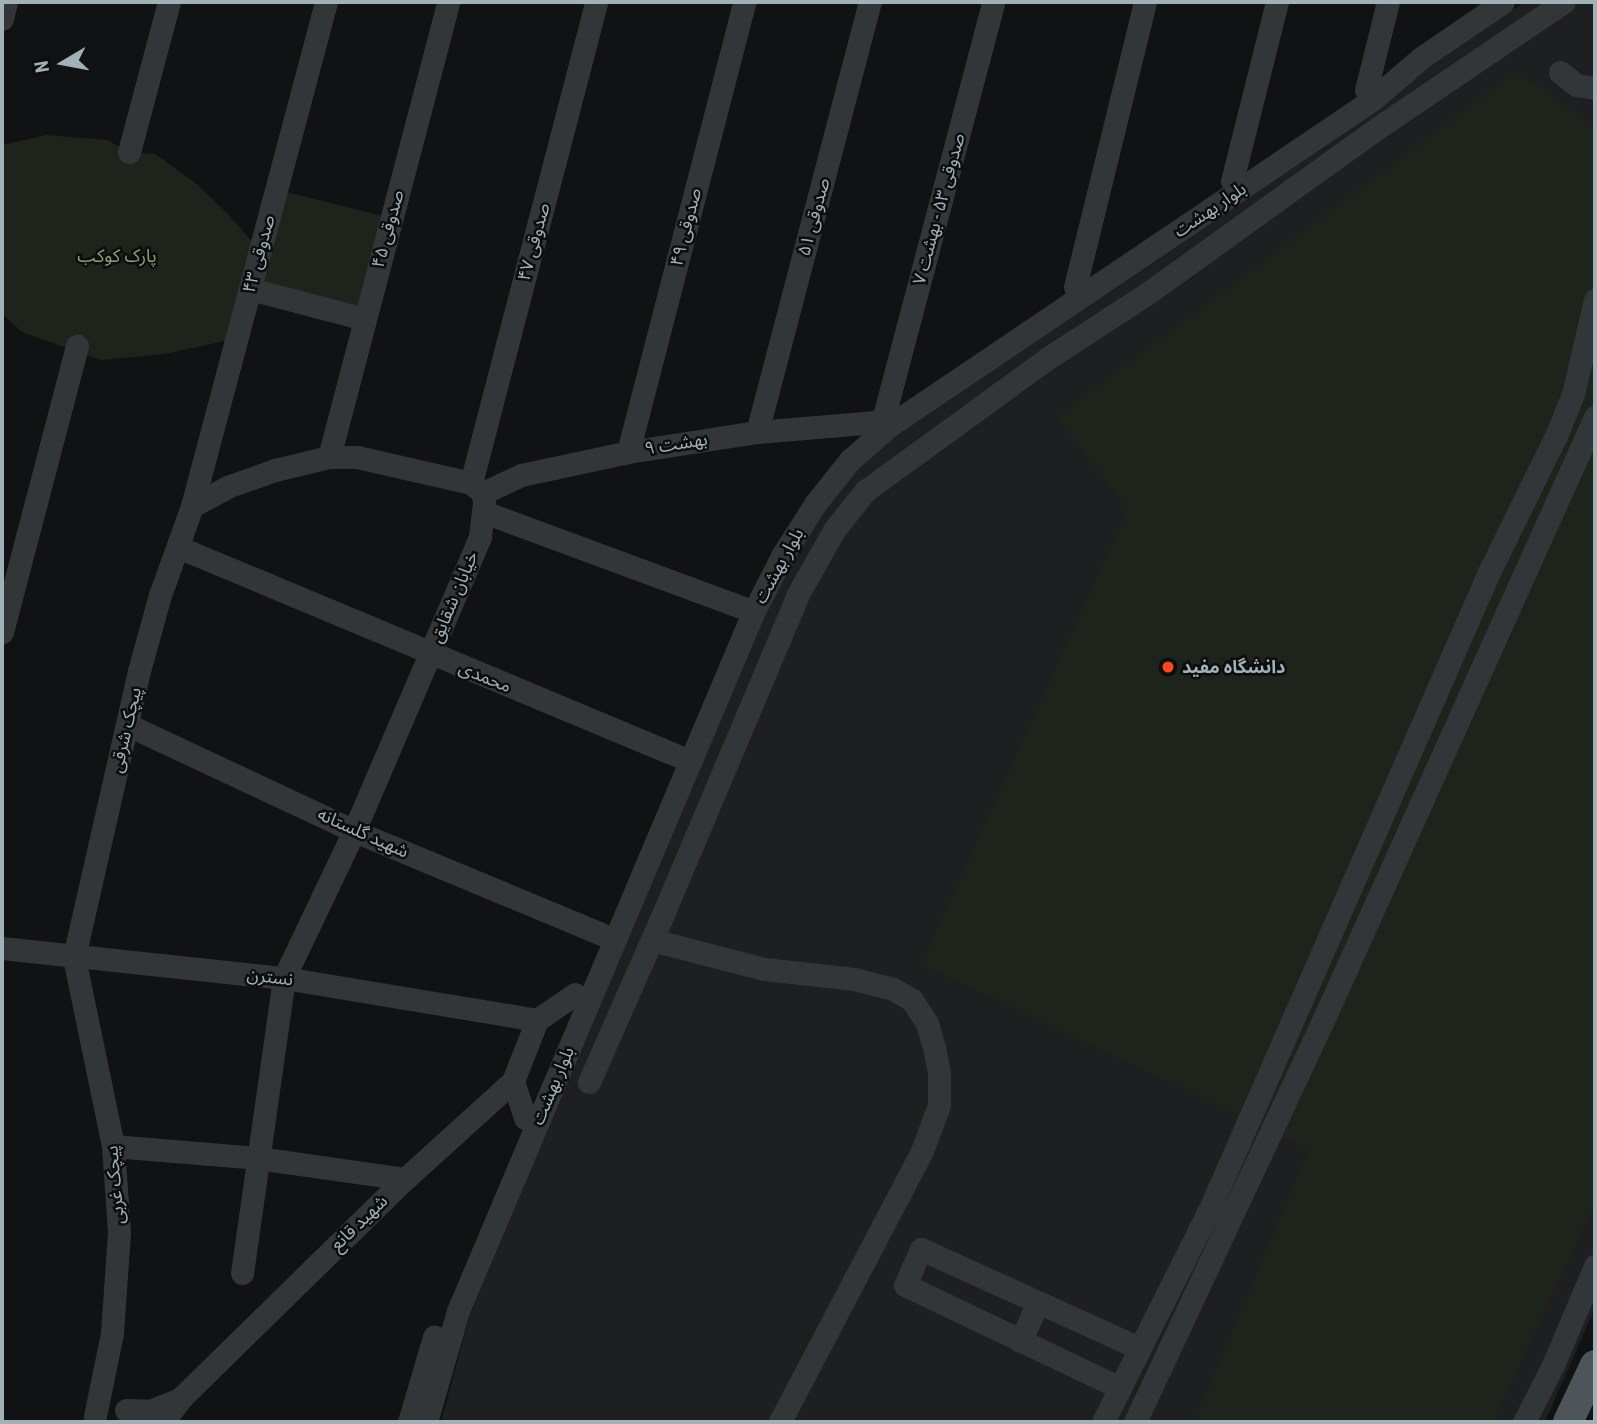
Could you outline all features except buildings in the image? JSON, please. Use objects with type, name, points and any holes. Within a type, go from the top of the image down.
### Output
[{"type":"main road","points":[[1569,1422],[1595,1364]]},
{"type":"street","points":[[2,19],[6,2]]},
{"type":"street","points":[[129,152],[169,2]]},
{"type":"street","name":"صدوقی ۴۳","points":[[192,506],[326,2]]},
{"type":"street","name":"صدوقی ۴۵","points":[[329,457],[448,2]]},
{"type":"street","name":"صدوقی ۴۷","points":[[479,496],[596,2]]},
{"type":"street","name":"صدوقی ۴۹","points":[[628,452],[744,2]]},
{"type":"street","name":"صدوقی ۵۱","points":[[757,432],[870,2]]},
{"type":"street","name":"صدوقی ۵۳ - بهشت ۷","points":[[880,419],[993,2]]},
{"type":"street","points":[[1075,287],[1144,2]]},
{"type":"street","points":[[1232,181],[1277,2]]},
{"type":"street","points":[[1366,90],[1388,2]]},
{"type":"street","name":"بلوار بهشت","points":[[409,1422],[444,1307],[575,994],[741,607],[801,502],[842,450],[880,419],[1366,90],[1415,47],[1480,2]]},
{"type":"street","name":"بلوار بهشت","points":[[426,1422],[458,1311],[753,613],[782,556],[815,504],[850,460],[889,426],[1372,100],[1421,58],[1503,2]]},
{"type":"street","points":[[589,1082],[798,594],[834,530],[865,491],[1048,358],[1148,293],[1385,123],[1564,2]]},
{"type":"street","points":[[1560,72],[1576,85],[1595,88]]},
{"type":"street","points":[[250,289],[364,319]]},
{"type":"street","points":[[1103,1422],[1118,1387],[1212,1204],[1489,572],[1556,436],[1573,394],[1595,300]]},
{"type":"street","points":[[2,632],[77,346]]},
{"type":"street","points":[[1135,1422],[1304,1063],[1595,417]]},
{"type":"street","name":"بهشت ۹","points":[[479,496],[521,475],[628,452],[757,432],[880,419]]},
{"type":"street","points":[[192,506],[209,495],[248,479],[329,457],[383,461],[479,496],[741,607]]},
{"type":"street","name":"خیابان شقایق","points":[[242,1273],[284,978],[354,831],[480,537],[479,496]]},
{"type":"street","name":"پیچک شرقی","points":[[74,957],[160,595],[192,506]]},
{"type":"street","name":"محمدی","points":[[178,547],[429,654],[678,755]]},
{"type":"street","name":"شهید گلستانه","points":[[128,725],[354,831],[602,934]]},
{"type":"street","points":[[652,940],[764,969],[854,979],[893,989],[912,1000],[927,1023],[934,1047],[939,1073],[939,1105],[922,1151],[780,1422]]},
{"type":"street","name":"نسترن","points":[[2,948],[284,978],[537,1020]]},
{"type":"street","name":"پیچک غربی","points":[[74,957],[113,1146],[119,1232],[118,1274],[102,1385],[106,1417]]},
{"type":"street","points":[[525,1118],[513,1081],[537,1020],[575,994]]},
{"type":"street","name":"شهید قانع","points":[[163,1422],[182,1398],[405,1178],[513,1081]]},
{"type":"street","points":[[113,1146],[258,1158],[405,1178]]},
{"type":"street","points":[[1118,1387],[905,1285],[921,1249],[1139,1348]]},
{"type":"street","points":[[1524,1422],[1553,1365],[1595,1266]]},
{"type":"street","points":[[1020,1340],[1038,1303]]},
{"type":"street","points":[[106,1417],[150,1410],[182,1398]]},
{"type":"shaded area","name":"دانشگاه مفید","points":[[1524,2],[1595,2],[1595,1308],[1545,1422],[441,1422],[470,1315],[771,595],[839,483],[881,446]]},
{"type":"green space","points":[[1517,71],[1595,126],[1595,1204],[1493,1422],[1194,1422],[1309,1149],[921,964],[1128,509],[1056,417]]},
{"type":"green space","name":"پارک کوکب","points":[[46,135],[108,140],[129,152],[155,154],[197,184],[229,215],[254,244],[229,340],[165,354],[101,360],[22,332],[2,314],[2,145]]},
{"type":"green space","points":[[279,190],[389,217],[364,314],[255,287]]},
{"type":"place","name":"دانشگاه مفید","points":[[1168,667]]}]
